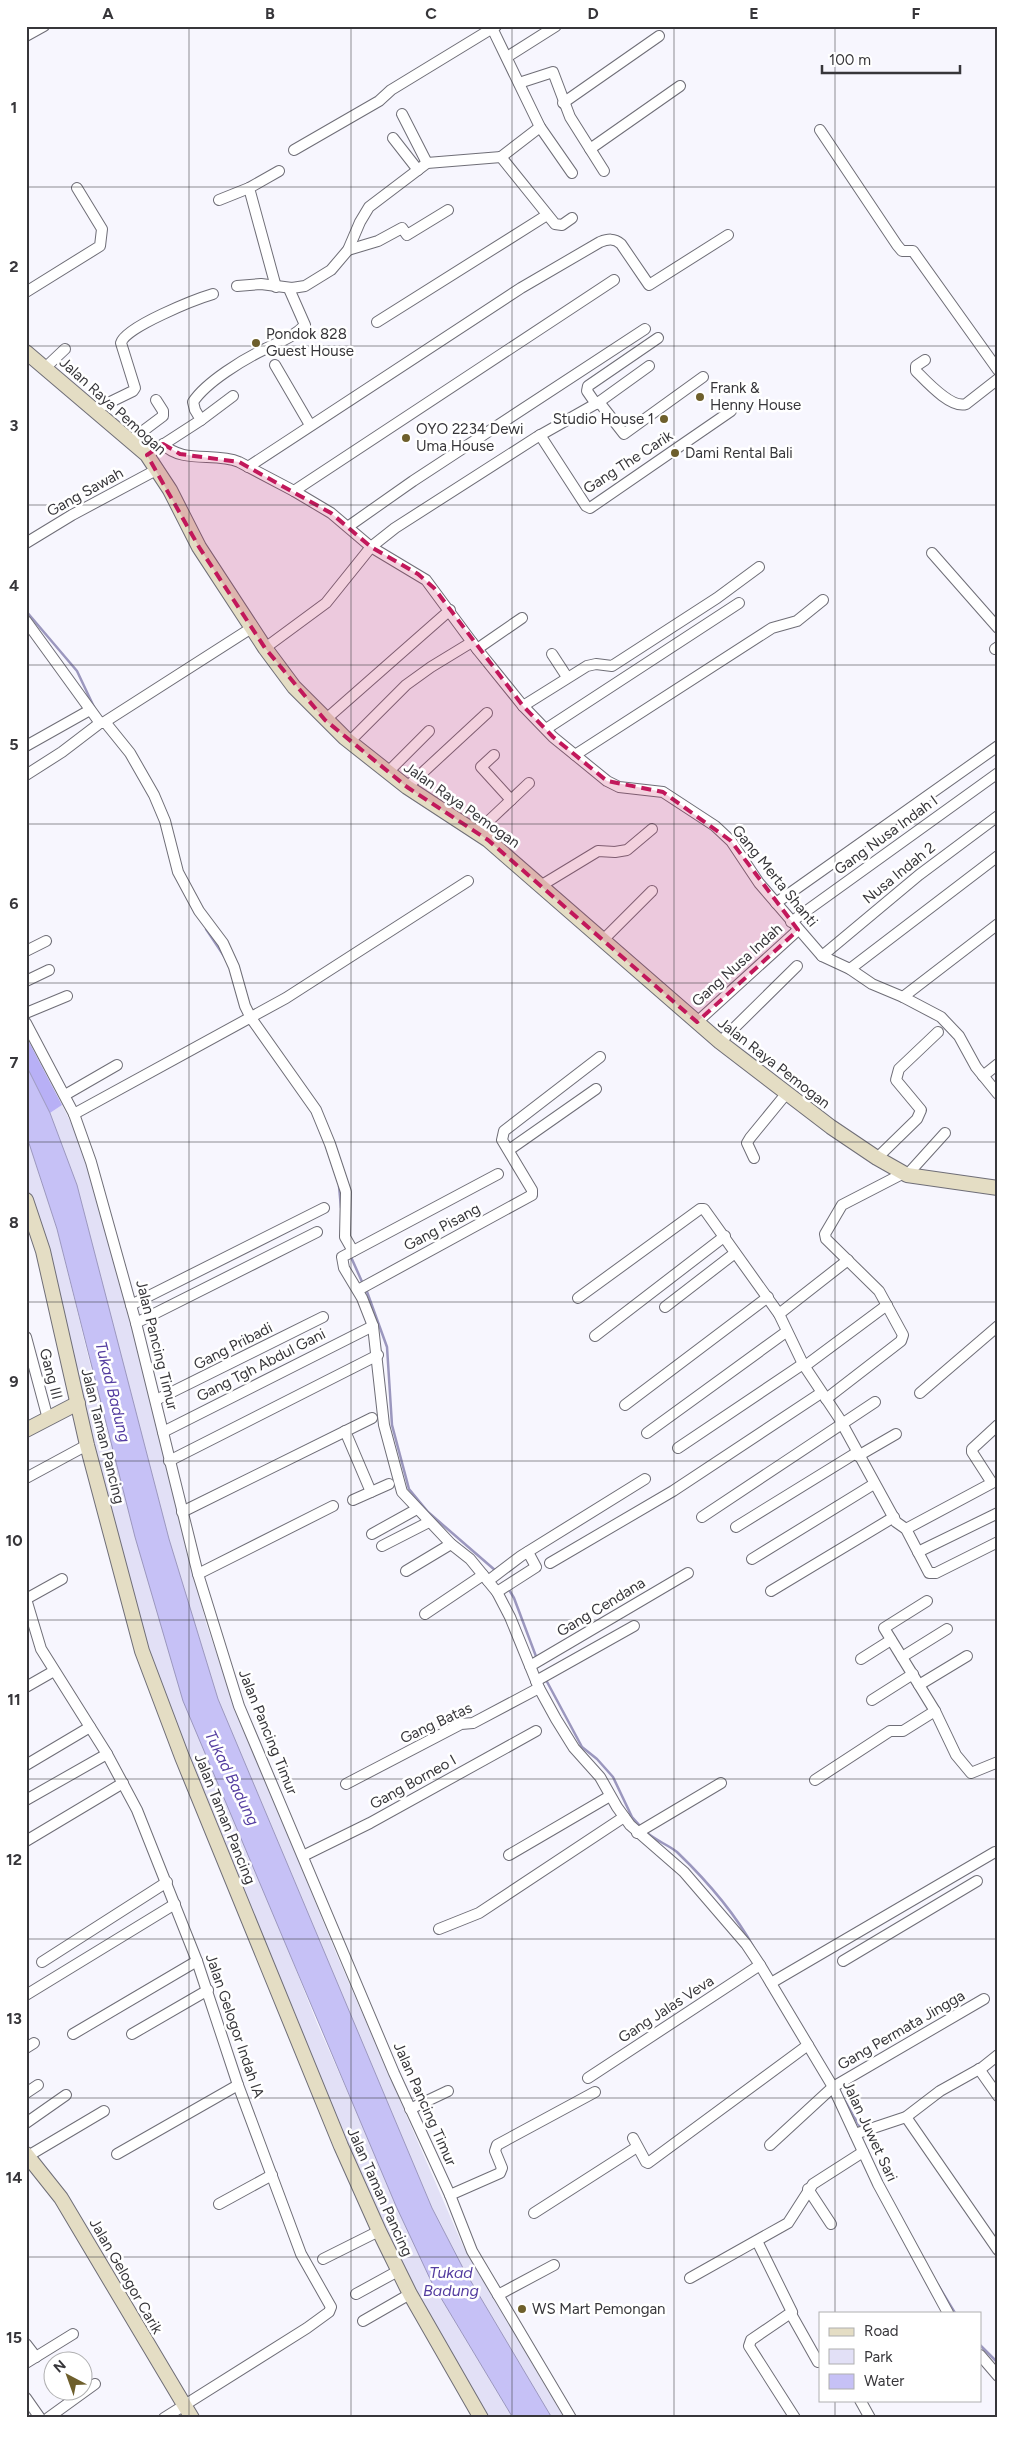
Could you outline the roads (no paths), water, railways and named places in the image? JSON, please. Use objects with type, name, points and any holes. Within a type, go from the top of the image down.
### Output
[{"type":"street","points":[[26,36],[44,26]]},
{"type":"street","points":[[506,57],[556,26]]},
{"type":"street","points":[[294,150],[380,101],[391,90],[494,27],[506,57],[540,128],[572,173]]},
{"type":"street","points":[[563,103],[659,36]]},
{"type":"street","points":[[519,83],[554,72],[563,103],[604,171]]},
{"type":"street","points":[[590,149],[680,86]]},
{"type":"street","points":[[402,114],[427,163]]},
{"type":"street","points":[[237,286],[248,284],[292,288],[305,286],[318,280],[331,270],[348,250],[360,222],[369,207],[427,163],[501,158],[540,128]]},
{"type":"street","points":[[820,130],[897,245],[902,251],[913,251],[998,370]]},
{"type":"street","points":[[394,138],[418,170]]},
{"type":"street","points":[[501,158],[546,215],[560,226],[572,218]]},
{"type":"street","points":[[219,200],[249,188],[279,171]]},
{"type":"street","points":[[26,292],[100,246],[102,230],[77,188]]},
{"type":"street","points":[[249,188],[276,287]]},
{"type":"street","points":[[348,250],[378,241],[402,228],[407,234],[448,210]]},
{"type":"street","points":[[377,322],[546,215]]},
{"type":"street","points":[[248,467],[522,288],[600,242],[608,239],[616,240],[621,244],[649,285],[728,235]]},
{"type":"street","points":[[294,491],[614,280]]},
{"type":"street","points":[[202,420],[195,410],[193,402],[203,391],[235,367],[292,336],[305,325],[291,299],[290,291],[292,288]]},
{"type":"street","points":[[96,409],[135,388],[121,343],[125,336],[155,317],[213,294]]},
{"type":"street","points":[[349,526],[421,475],[645,329]]},
{"type":"street","points":[[658,338],[588,386],[587,391],[624,434],[703,378]]},
{"type":"street","points":[[34,360],[65,349]]},
{"type":"street","name":"Jalan Raya Pemogan","points":[[34,360],[96,409],[131,440],[155,449],[158,469],[200,547],[265,648],[294,687],[349,742],[407,787],[476,832],[542,885],[720,1042],[786,1094],[877,1158],[905,1174],[998,1188]]},
{"type":"street","points":[[925,360],[916,366],[916,371],[932,389],[961,406],[998,379]]},
{"type":"street","points":[[276,365],[310,425]]},
{"type":"street","points":[[265,648],[326,603],[371,547],[395,528],[540,435],[597,403],[649,366]]},
{"type":"street","points":[[155,449],[202,420],[233,396]]},
{"type":"street","points":[[131,440],[163,416],[163,412],[156,400]]},
{"type":"street","name":"Gang The Carik","points":[[540,435],[586,506],[590,508],[731,411]]},
{"type":"street","name":"Gang Merta Shanti","points":[[155,449],[168,450],[180,454],[230,458],[294,491],[349,526],[371,547],[426,580],[446,612],[471,646],[546,730],[607,781],[619,787],[663,792],[715,826],[731,842],[749,870],[776,903],[794,930],[822,956],[850,969],[872,984],[931,1011],[950,1026],[983,1076],[998,1094]]},
{"type":"street","name":"Gang Sawah","points":[[26,543],[72,515],[158,469]]},
{"type":"street","points":[[932,552],[998,628]]},
{"type":"street","points":[[523,706],[586,666],[596,664],[612,666],[717,598],[758,568]]},
{"type":"street","points":[[575,755],[772,628],[797,621],[823,600]]},
{"type":"street","points":[[546,730],[740,603]]},
{"type":"street","points":[[325,720],[446,612]]},
{"type":"street","points":[[349,742],[406,685],[431,667],[522,618]]},
{"type":"street","name":"Jalan Juwet Sari","points":[[26,621],[90,710],[130,753],[154,795],[166,821],[178,872],[199,911],[223,943],[234,967],[248,1019],[316,1110],[346,1192],[345,1237],[349,1253],[341,1260],[344,1268],[362,1287],[373,1326],[378,1355],[384,1425],[402,1492],[451,1544],[490,1576],[502,1589],[510,1617],[535,1663],[540,1681],[567,1739],[600,1777],[624,1817],[684,1872],[746,1944],[773,1982],[808,2045],[835,2086],[861,2132],[864,2152],[878,2184],[947,2312]]},
{"type":"street","points":[[26,775],[62,752],[102,722],[253,627]]},
{"type":"street","points":[[552,654],[567,677]]},
{"type":"street","points":[[26,746],[90,710]]},
{"type":"street","points":[[407,787],[487,714]]},
{"type":"street","points":[[388,772],[429,732]]},
{"type":"street","points":[[776,903],[998,746]]},
{"type":"street","points":[[494,755],[481,767],[511,800]]},
{"type":"street","name":"Gang Nusa Indah I","points":[[794,930],[998,773]]},
{"type":"street","points":[[476,832],[529,783]]},
{"type":"street","name":"Nusa Indah 2","points":[[822,956],[919,875],[998,816]]},
{"type":"street","points":[[542,885],[598,851],[615,852],[627,850],[652,829]]},
{"type":"street","points":[[850,969],[998,856]]},
{"type":"street","points":[[74,1114],[312,982],[468,881]]},
{"type":"street","points":[[603,940],[652,891]]},
{"type":"street","points":[[903,997],[998,924]]},
{"type":"street","name":"Gang Nusa Indah","points":[[697,1022],[794,930]]},
{"type":"street","points":[[26,951],[46,941]]},
{"type":"street","points":[[720,1042],[798,966]]},
{"type":"street","points":[[26,981],[49,970]]},
{"type":"street","points":[[26,1013],[67,996]]},
{"type":"street","name":"Jalan Pancing Timur","points":[[26,1023],[65,1095],[92,1162],[132,1305],[198,1574],[239,1706],[410,2108],[450,2195],[472,2251],[571,2418]]},
{"type":"street","points":[[877,1158],[917,1119],[921,1110],[896,1080],[899,1069],[938,1032]]},
{"type":"street","points":[[596,1088],[509,1150],[502,1140],[504,1131],[600,1057]]},
{"type":"street","points":[[983,1076],[998,1064]]},
{"type":"street","points":[[65,1095],[117,1065]]},
{"type":"street","points":[[754,1158],[748,1143],[750,1138],[786,1094]]},
{"type":"street","points":[[550,1563],[672,1491],[824,1396],[902,1340],[902,1332],[879,1291],[825,1237],[842,1205],[905,1174],[945,1133]]},
{"type":"street","name":"Gang Pisang","points":[[362,1287],[532,1195],[532,1190],[509,1150]]},
{"type":"street","points":[[349,1253],[498,1174]]},
{"type":"street","name":"Jalan Taman Pancing","points":[[26,1200],[42,1251],[87,1445],[142,1651],[182,1757],[341,2146],[398,2271],[481,2418]]},
{"type":"street","points":[[132,1305],[324,1208]]},
{"type":"street","points":[[578,1298],[700,1209],[704,1209],[779,1314],[786,1332],[804,1365],[842,1423],[874,1484],[899,1525],[906,1529],[931,1575],[998,1542]]},
{"type":"street","points":[[136,1324],[317,1232]]},
{"type":"street","points":[[595,1336],[725,1236]]},
{"type":"street","points":[[665,1307],[735,1253]]},
{"type":"street","points":[[779,1314],[848,1260]]},
{"type":"street","points":[[625,1405],[768,1297]]},
{"type":"street","points":[[678,1448],[804,1365],[886,1305]]},
{"type":"street","name":"Gang Pribadi","points":[[156,1400],[323,1317]]},
{"type":"street","name":"Gang Tgh Abdul Gani","points":[[163,1432],[373,1326]]},
{"type":"street","points":[[920,1393],[998,1326]]},
{"type":"street","points":[[647,1433],[786,1332]]},
{"type":"street","name":"Gang III","points":[[26,1337],[48,1419]]},
{"type":"street","points":[[169,1461],[378,1355]]},
{"type":"street","points":[[702,1517],[875,1402]]},
{"type":"street","points":[[26,1430],[78,1403]]},
{"type":"street","points":[[182,1512],[372,1418]]},
{"type":"street","points":[[906,1529],[992,1483],[972,1452],[974,1446],[998,1425]]},
{"type":"street","points":[[345,1431],[370,1492]]},
{"type":"street","points":[[736,1527],[857,1454],[896,1434]]},
{"type":"street","points":[[26,1478],[87,1445]]},
{"type":"street","points":[[425,1614],[490,1576],[645,1479]]},
{"type":"street","points":[[353,1500],[389,1484]]},
{"type":"street","points":[[752,1558],[874,1484]]},
{"type":"street","points":[[198,1574],[333,1506]]},
{"type":"street","points":[[372,1534],[417,1510]]},
{"type":"street","points":[[918,1552],[998,1513]]},
{"type":"street","points":[[771,1592],[894,1516]]},
{"type":"street","points":[[382,1546],[429,1522]]},
{"type":"street","points":[[406,1571],[451,1544]]},
{"type":"street","points":[[502,1589],[536,1567],[528,1552]]},
{"type":"street","name":"Gang Cendana","points":[[535,1663],[688,1573]]},
{"type":"street","points":[[26,1599],[62,1579]]},
{"type":"street","name":"Jalan Gelogor Indah IA","points":[[26,1599],[41,1649],[107,1754],[137,1810],[168,1884],[208,1990],[238,2085],[301,2254],[330,2306],[330,2311],[184,2404]]},
{"type":"street","points":[[928,1601],[884,1628],[935,1711],[956,1755],[972,1773],[998,1762]]},
{"type":"street","name":"Gang Batas","points":[[346,1784],[461,1724],[473,1723],[634,1626]]},
{"type":"street","points":[[902,1657],[947,1629]]},
{"type":"street","points":[[861,1659],[892,1640]]},
{"type":"street","points":[[920,1685],[967,1656]]},
{"type":"street","points":[[26,1687],[54,1671]]},
{"type":"street","points":[[872,1700],[912,1674]]},
{"type":"street","points":[[815,1780],[890,1731],[903,1731],[935,1711]]},
{"type":"street","points":[[26,1766],[90,1727]]},
{"type":"street","name":"Gang Borneo I","points":[[303,1856],[370,1823],[536,1731]]},
{"type":"street","points":[[26,1800],[107,1754]]},
{"type":"street","points":[[26,1841],[123,1783]]},
{"type":"street","points":[[640,1831],[721,1783]]},
{"type":"street","points":[[509,1855],[610,1796]]},
{"type":"street","points":[[439,1929],[479,1913],[624,1817]]},
{"type":"street","points":[[773,1982],[995,1852]]},
{"type":"street","points":[[843,1961],[977,1882]]},
{"type":"street","points":[[57,1959],[168,1884]]},
{"type":"street","points":[[42,1962],[168,1884]]},
{"type":"street","points":[[26,1995],[175,1904]]},
{"type":"street","points":[[859,1931],[868,1946]]},
{"type":"street","points":[[73,2034],[197,1961]]},
{"type":"street","name":"Gang Jalas Veva","points":[[588,2078],[760,1965]]},
{"type":"street","points":[[132,2034],[208,1990]]},
{"type":"street","name":"Gang Permata Jingga","points":[[770,2146],[835,2086],[984,1999]]},
{"type":"street","points":[[534,2213],[635,2142],[648,2163],[808,2045]]},
{"type":"street","points":[[861,2132],[906,2117],[940,2091],[979,2069],[998,2055]]},
{"type":"street","points":[[979,2069],[998,2096]]},
{"type":"street","points":[[26,2093],[38,2085]]},
{"type":"street","points":[[118,2154],[238,2085]]},
{"type":"street","points":[[410,2108],[448,2091]]},
{"type":"street","points":[[450,2195],[500,2173],[502,2168],[496,2151],[497,2145],[596,2092]]},
{"type":"street","points":[[26,2123],[66,2095]]},
{"type":"street","points":[[27,2155],[104,2111]]},
{"type":"street","points":[[906,2117],[998,2250]]},
{"type":"street","points":[[690,2278],[792,2220],[808,2189],[825,2175],[864,2152]]},
{"type":"street","name":"Jalan Gelogor Carik","points":[[27,2155],[61,2198],[192,2418]]},
{"type":"street","points":[[219,2204],[272,2175]]},
{"type":"street","points":[[808,2189],[831,2224]]},
{"type":"street","points":[[323,2259],[379,2231]]},
{"type":"street","points":[[757,2241],[792,2310],[791,2314],[818,2362]]},
{"type":"street","points":[[498,2295],[554,2265]]},
{"type":"street","points":[[356,2294],[398,2271]]},
{"type":"street","points":[[363,2321],[410,2294]]},
{"type":"street","points":[[791,2314],[751,2340],[749,2346],[795,2418]]},
{"type":"street","points":[[26,2363],[73,2334]]},
{"type":"street","points":[[26,2344],[36,2357]]},
{"type":"street","points":[[982,2357],[998,2376]]},
{"type":"street","points":[[48,2418],[95,2384]]},
{"type":"street","points":[[26,2398],[40,2418]]},
{"type":"street","points":[[861,2402],[870,2418]]},
{"type":"street","points":[[164,2418],[184,2404]]},
{"type":"water","name":"Tukad Badung","points":[[26,1065],[50,1113],[77,1185],[169,1539],[218,1699],[432,2208],[463,2268],[552,2418],[513,2418],[432,2283],[396,2206],[183,1701],[135,1537],[57,1229],[26,1134]]},
{"type":"waterway","points":[[26,611],[77,671],[94,707]]},
{"type":"waterway","points":[[206,929],[224,956]]},
{"type":"waterway","points":[[339,1186],[341,1208]]},
{"type":"waterway","points":[[351,1257],[363,1284]]},
{"type":"waterway","points":[[366,1289],[387,1347],[392,1425],[409,1489],[428,1512],[496,1571]]},
{"type":"waterway","points":[[508,1588],[514,1598],[537,1659]]},
{"type":"waterway","points":[[545,1678],[582,1747],[597,1759],[613,1777],[632,1817],[641,1827]]},
{"type":"waterway","points":[[645,1831],[677,1852],[699,1874],[729,1910],[754,1948]]},
{"type":"waterway","points":[[845,2101],[861,2129]]},
{"type":"waterway","points":[[938,2285],[954,2312]]},
{"type":"waterway","points":[[982,2347],[998,2363]]},
{"type":"place","name":"Pondok 828 Guest House","points":[[256,343]]},
{"type":"place","name":"Frank & Henny House","points":[[700,397]]},
{"type":"place","name":"Studio House 1","points":[[664,419]]},
{"type":"place","name":"OYO 2234 Dewi Uma House","points":[[406,438]]},
{"type":"place","name":"Dami Rental Bali","points":[[675,453]]},
{"type":"place","name":"WS Mart Pemongan","points":[[522,2309]]}]
